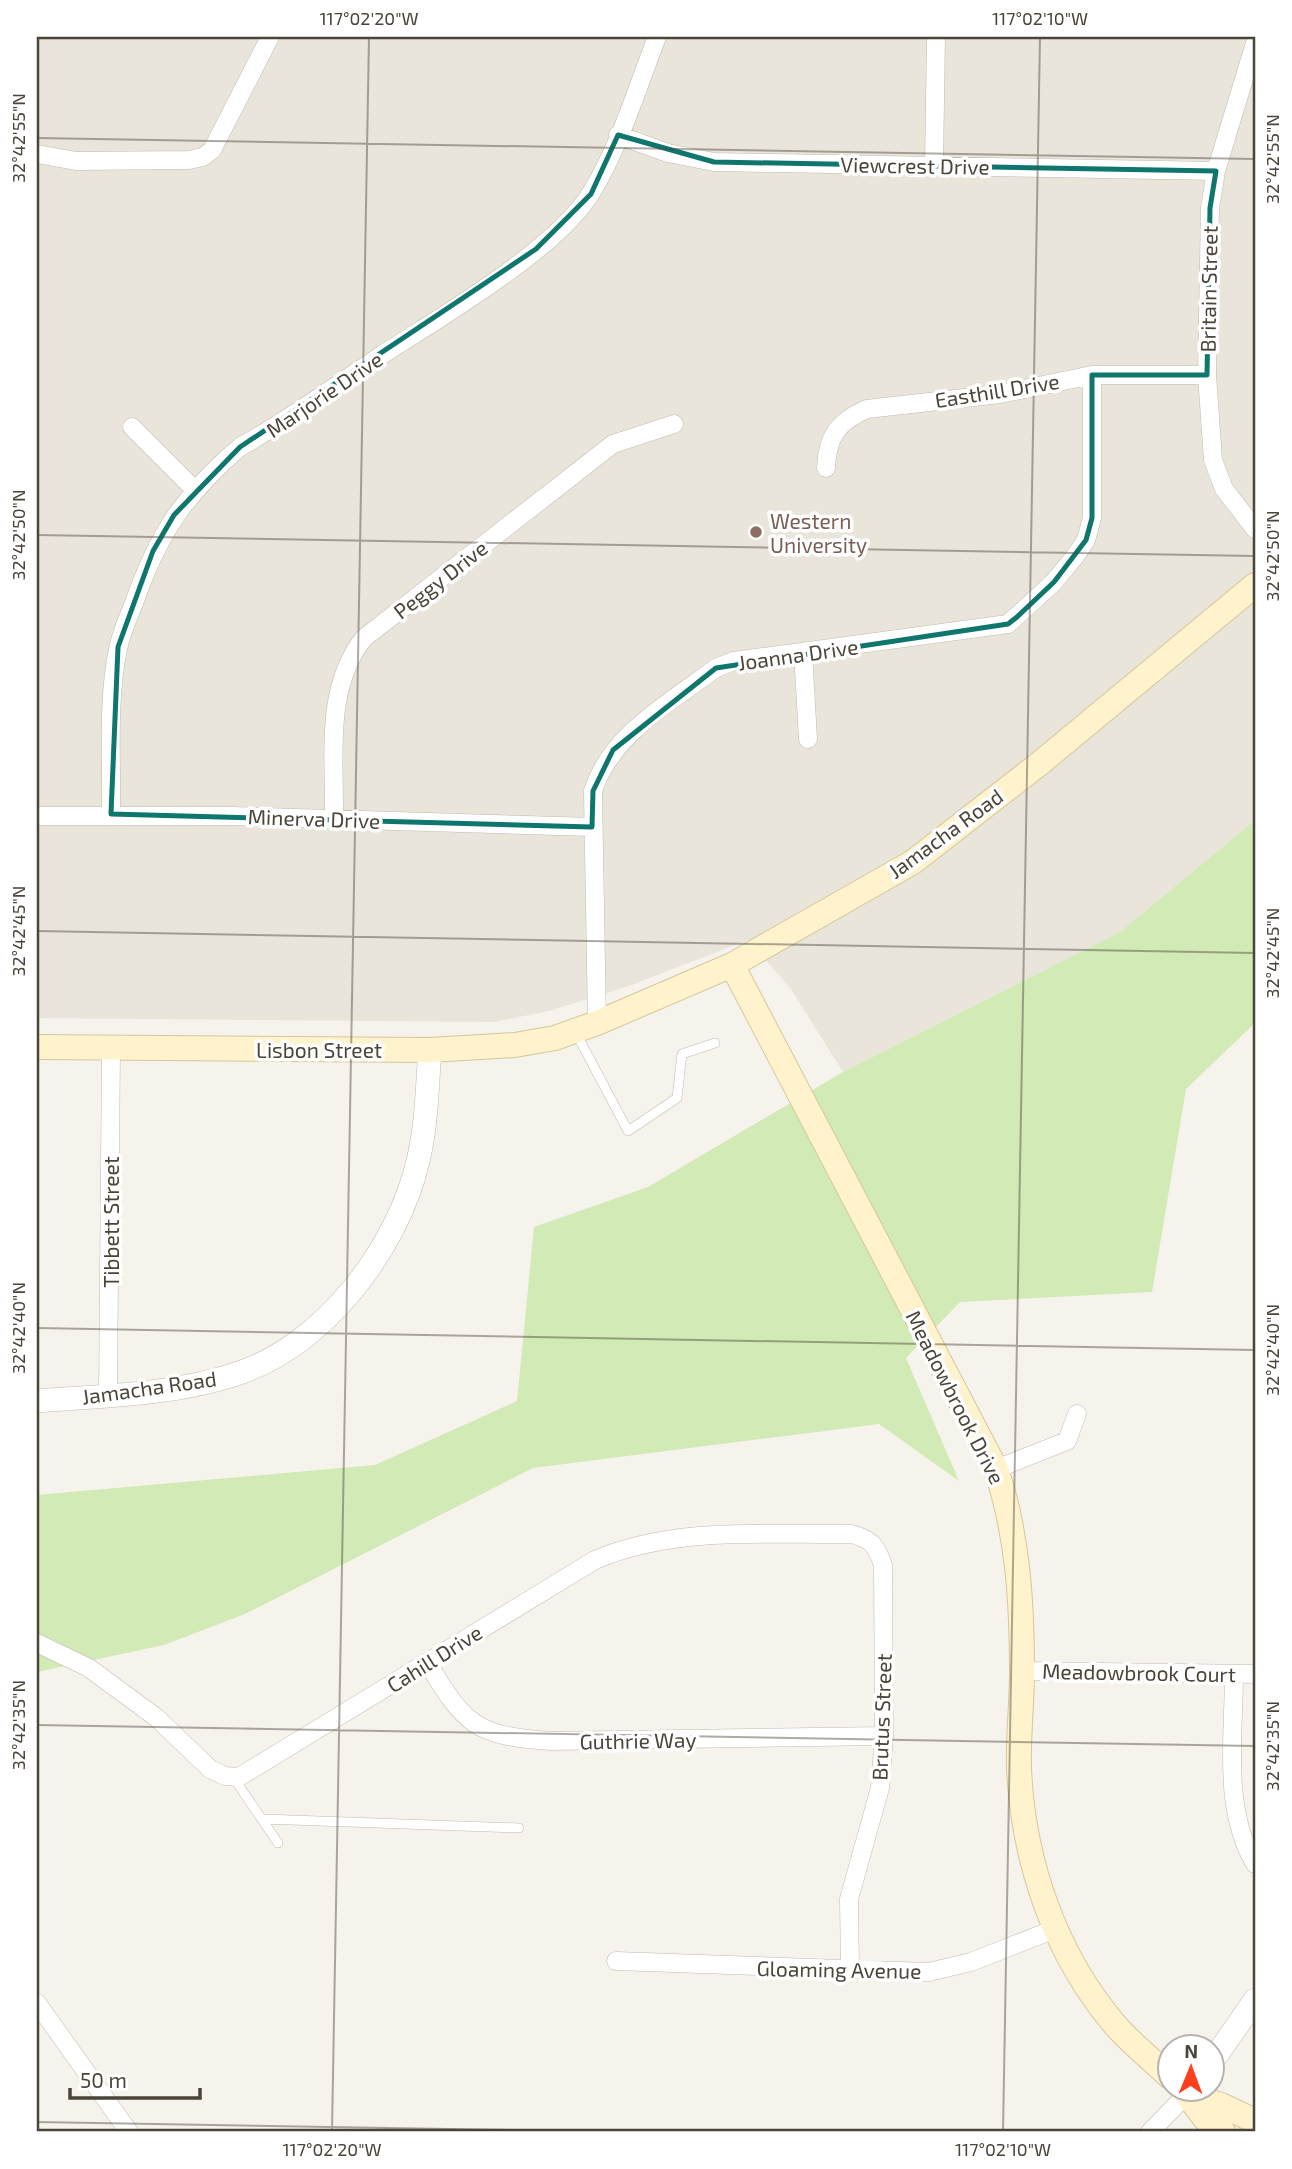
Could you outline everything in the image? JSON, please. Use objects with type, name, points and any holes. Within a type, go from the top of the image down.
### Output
[{"type":"main road","name":"Jamacha Road","points":[[586,1027],[732,965],[913,862],[1039,764],[1255,584]]},
{"type":"main road","name":"Meadowbrook Drive","points":[[732,965],[996,1469],[1011,1513],[1017,1556],[1022,1671],[1019,1768],[1026,1833],[1055,1929],[1071,1964],[1116,2026],[1156,2063]]},
{"type":"main road","name":"Lisbon Street","points":[[37,1047],[430,1050],[515,1045],[586,1027]]},
{"type":"main road","name":"Meadowbrook Drive","points":[[1193,2102],[1207,2120],[1223,2132]]},
{"type":"main road","name":"Meadowbrook Drive","points":[[1214,2102],[1255,2122]]},
{"type":"street","points":[[37,154],[76,161],[203,157],[220,138],[270,37]]},
{"type":"street","name":"Marjorie Drive","points":[[111,814],[114,679],[118,647],[153,551],[195,489],[240,447],[458,305],[536,250],[591,194],[657,37]]},
{"type":"street","points":[[934,164],[936,37]]},
{"type":"street","name":"Britain Street","points":[[1255,43],[1216,171],[1210,208],[1207,375],[1213,460],[1223,489],[1255,529]]},
{"type":"street","name":"Viewcrest Drive","points":[[618,135],[668,153],[714,162],[1216,171]]},
{"type":"street","name":"Easthill Drive","points":[[826,468],[827,447],[833,432],[848,418],[867,409],[1000,394],[1092,375],[1207,375]]},
{"type":"street","name":"Joanna Drive","points":[[586,1027],[596,780],[613,750],[716,667],[734,661],[1008,624],[1055,582],[1086,540],[1092,518],[1092,375]]},
{"type":"street","name":"Peggy Drive","points":[[334,819],[338,687],[349,659],[364,638],[613,444],[674,424]]},
{"type":"street","points":[[132,427],[195,489]]},
{"type":"street","points":[[803,652],[807,739]]},
{"type":"street","name":"Minerva Drive","points":[[37,816],[111,814],[592,827]]},
{"type":"street","name":"Tibbett Street","points":[[108,1395],[110,1048]]},
{"type":"street","name":"Jamacha Road","points":[[37,1401],[187,1385],[237,1374],[284,1349],[345,1298],[390,1234],[411,1187],[424,1137],[430,1050]]},
{"type":"street","points":[[996,1469],[1068,1441],[1077,1414]]},
{"type":"street","name":"Cahill Drive","points":[[233,1777],[251,1772],[595,1560],[629,1547],[690,1536],[852,1534],[876,1545]]},
{"type":"street","name":"Brutus Street","points":[[849,1970],[849,1899],[880,1788],[884,1736],[883,1565],[876,1545]]},
{"type":"street","points":[[37,1643],[89,1668],[157,1718],[210,1769],[233,1777]]},
{"type":"street","name":"Guthrie Way","points":[[427,1662],[455,1708],[477,1727],[511,1738],[551,1741],[884,1736]]},
{"type":"street","name":"Meadowbrook Court","points":[[1022,1671],[1255,1674]]},
{"type":"street","points":[[1234,1674],[1234,1809],[1245,1846],[1255,1864]]},
{"type":"street","name":"Gloaming Avenue","points":[[616,1961],[929,1972],[971,1962],[1055,1929]]},
{"type":"street","points":[[1226,2042],[1255,2000]]},
{"type":"street","points":[[37,2003],[129,2132]]},
{"type":"street","points":[[1150,2132],[1171,2102]]},
{"type":"lane","points":[[586,1027],[628,1131],[677,1098],[682,1054],[715,1043]]},
{"type":"lane","points":[[233,1777],[278,1843]]},
{"type":"lane","points":[[262,1819],[519,1828]]},
{"type":"highlighted area","points":[[618,135],[714,162],[1216,171],[1210,208],[1207,375],[1092,375],[1092,518],[1086,540],[1054,582],[1017,617],[1008,624],[716,668],[613,750],[593,791],[592,827],[111,814],[118,647],[153,551],[174,515],[240,447],[536,249],[591,194]]},
{"type":"shaded area","points":[[37,37],[1255,37],[1255,820],[1120,932],[843,1072],[791,989],[748,940],[629,986],[549,1011],[494,1022],[37,1018]]},
{"type":"green space","points":[[1255,820],[1255,1023],[1186,1089],[1152,1292],[960,1302],[906,1358],[959,1481],[879,1424],[533,1468],[245,1614],[164,1645],[37,1672],[37,1495],[375,1465],[517,1401],[534,1227],[648,1187],[843,1072],[1120,932]]},
{"type":"place","name":"Western University","points":[[756,532]]}]
